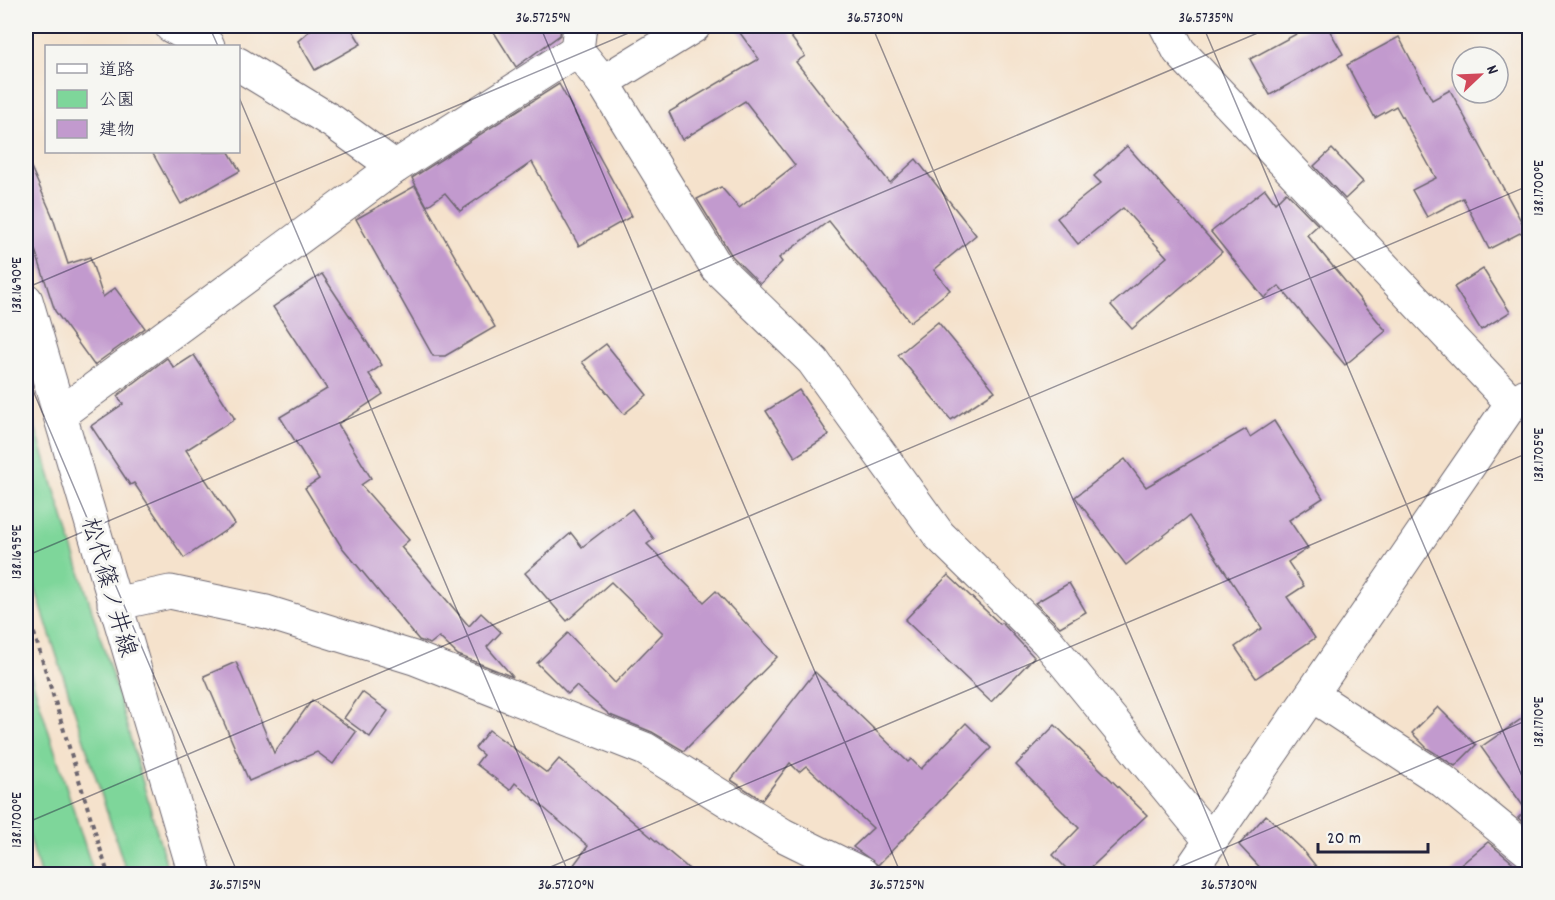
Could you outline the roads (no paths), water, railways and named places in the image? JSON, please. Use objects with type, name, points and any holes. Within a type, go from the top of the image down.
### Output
[{"type":"street","points":[[171,26],[206,45]]},
{"type":"street","points":[[603,82],[694,26]]},
{"type":"street","points":[[1166,26],[1179,51],[1521,398],[1188,874]]},
{"type":"street","points":[[60,414],[395,167],[578,38],[717,268],[813,361],[939,535],[1047,640],[1210,840]]},
{"type":"street","points":[[240,65],[333,122],[395,167]]},
{"type":"street","name":"松代篠ノ井線","points":[[26,300],[195,874]]},
{"type":"street","points":[[114,604],[170,592],[266,612],[414,658],[645,749],[783,834],[862,874]]},
{"type":"street","points":[[1312,695],[1443,781],[1530,852]]}]
